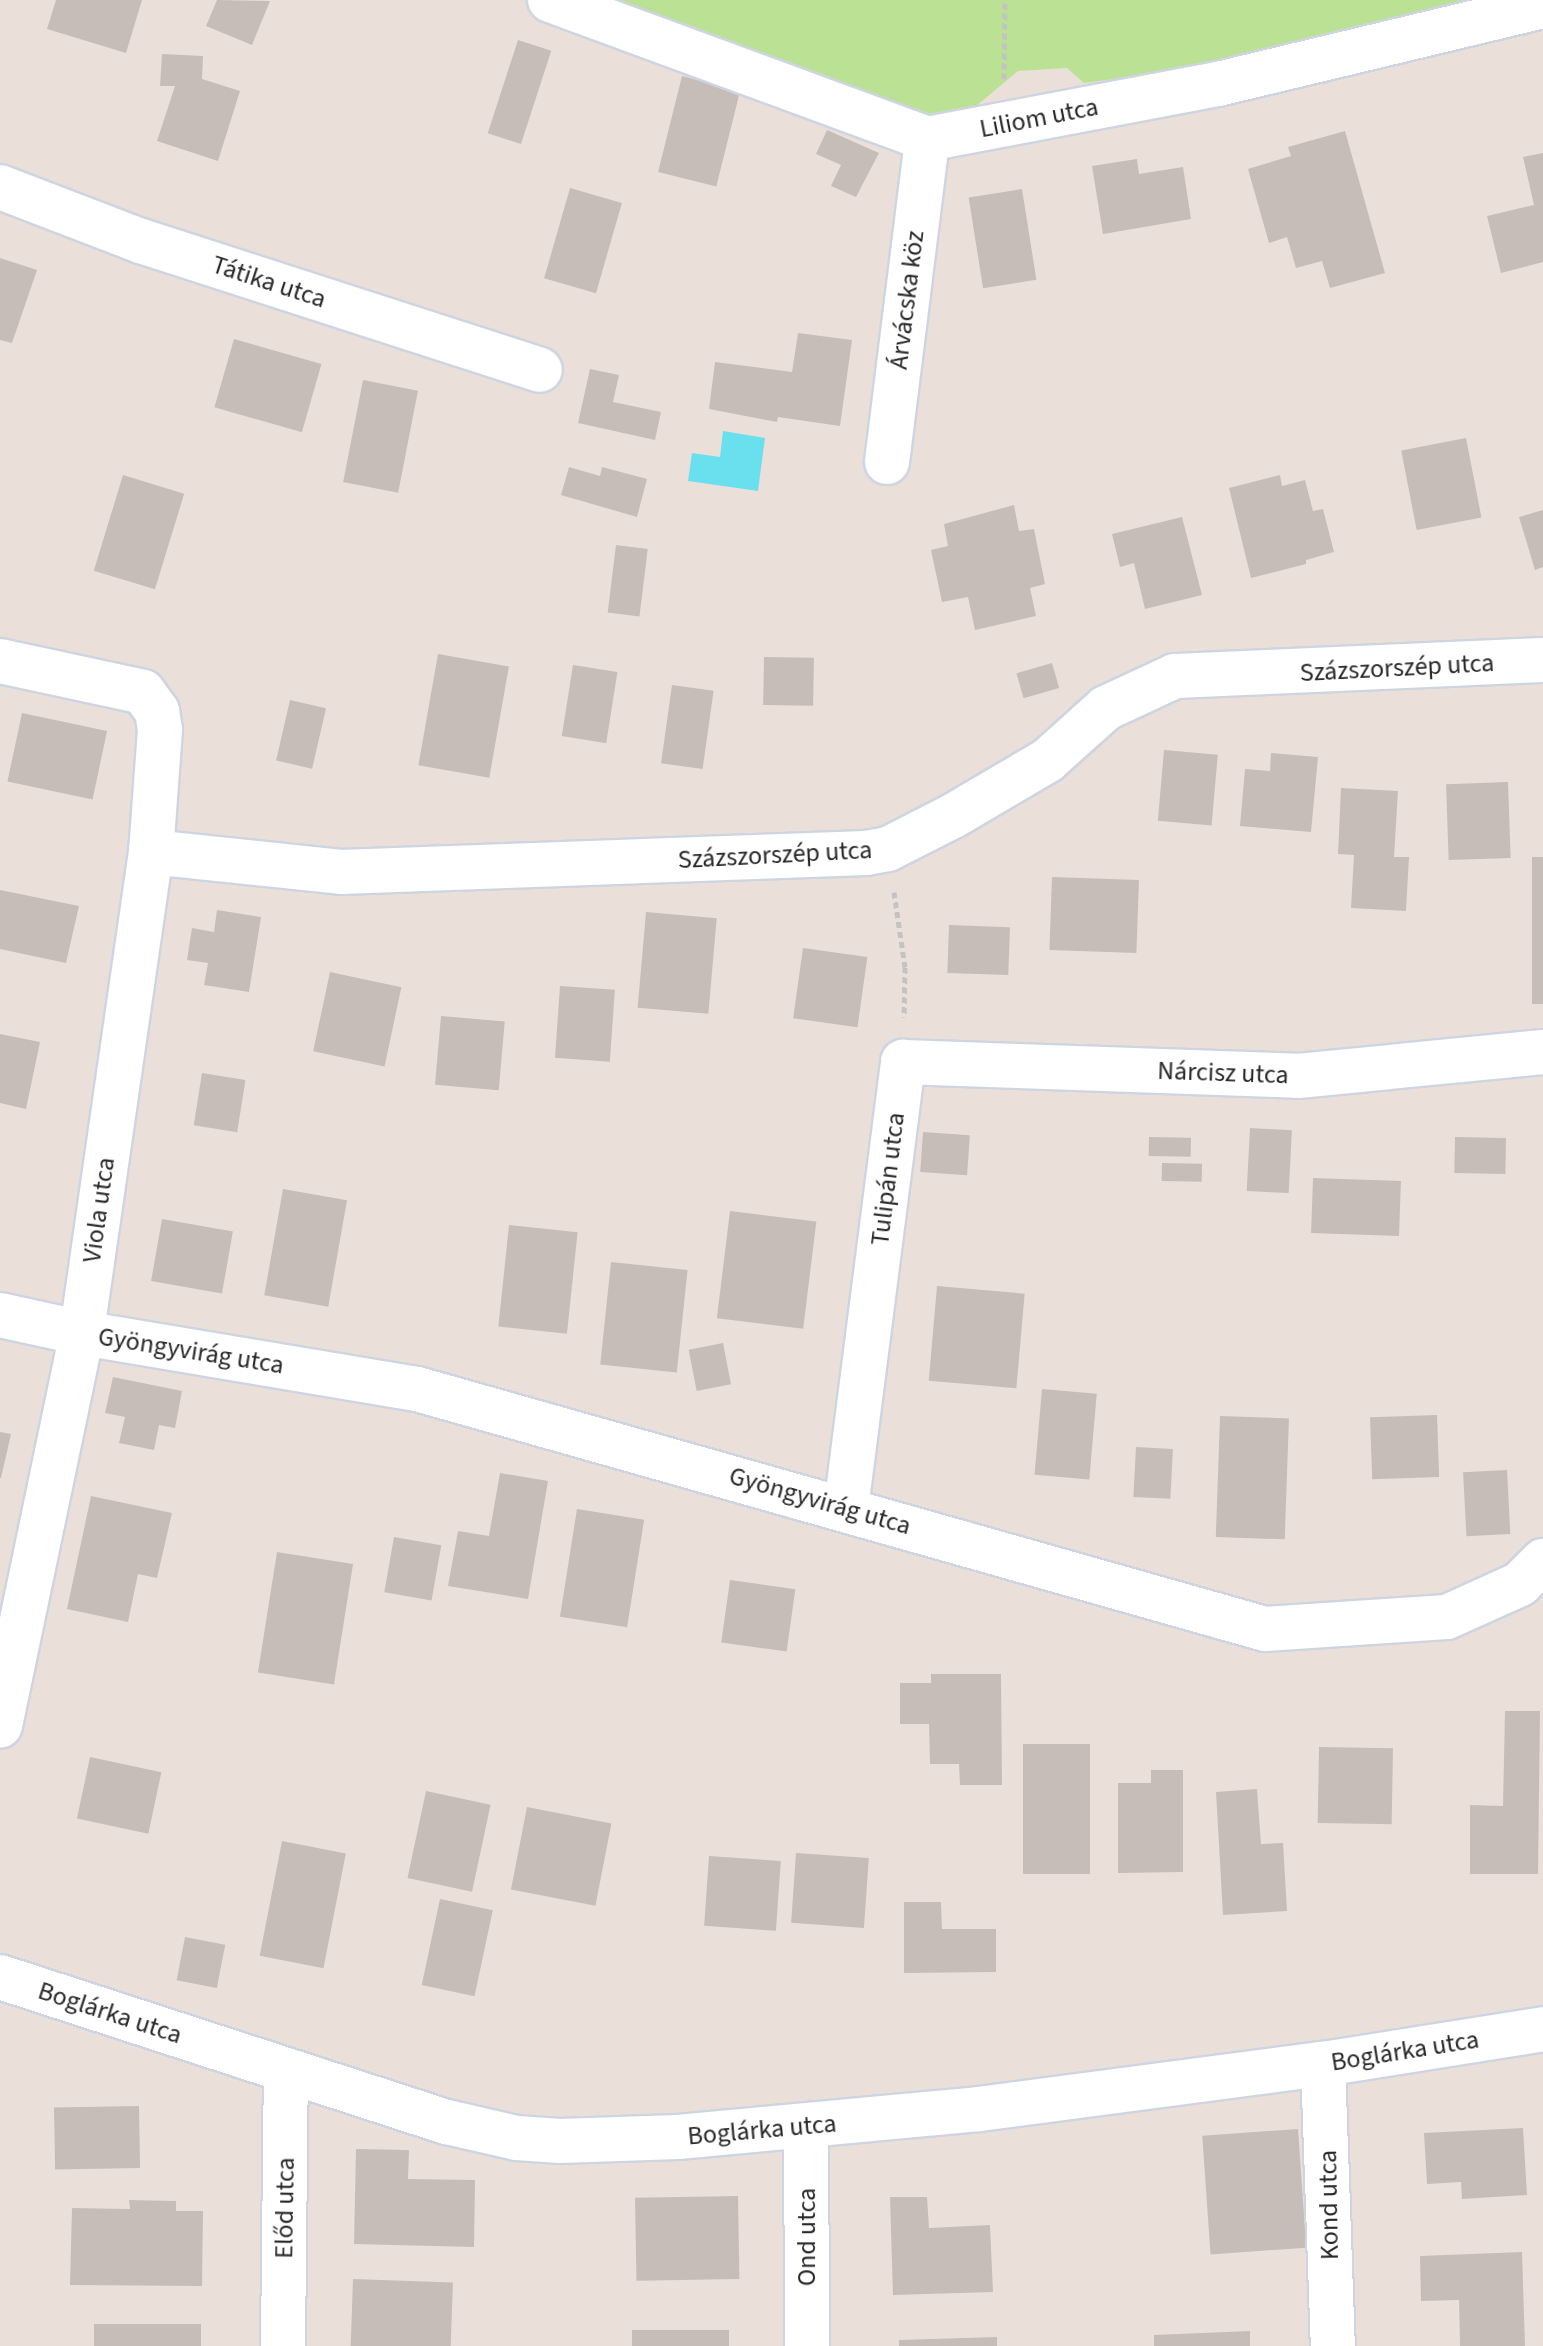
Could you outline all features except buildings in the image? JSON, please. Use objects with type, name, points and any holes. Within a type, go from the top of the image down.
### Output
[{"type":"street","points":[[550,0],[927,139]]},
{"type":"street","name":"Liliom utca","points":[[927,139],[1218,84],[1543,6]]},
{"type":"street","name":"Árvácska köz","points":[[887,462],[927,139]]},
{"type":"street","name":"Tátika utca","points":[[0,187],[141,241],[540,370]]},
{"type":"street","name":"Százszorszép utca","points":[[151,852],[341,872],[866,853],[888,849],[1048,760],[1106,708],[1175,676],[1543,660]]},
{"type":"street","name":"Viola utca","points":[[0,661],[143,692],[157,711],[160,730],[151,852],[82,1333],[0,1726]]},
{"type":"street","name":"Nárcisz utca","points":[[903,1062],[1298,1076],[1543,1052]]},
{"type":"street","name":"Tulipán utca","points":[[846,1508],[903,1062]]},
{"type":"street","name":"Gyöngyvirág utca","points":[[0,1315],[82,1333],[417,1389],[1265,1629],[1447,1617],[1520,1584],[1543,1561]]},
{"type":"street","name":"Boglárka utca","points":[[0,1977],[447,2122],[517,2138],[617,2140],[806,2127],[979,2109],[1323,2064],[1543,2029]]},
{"type":"street","name":"Kond utca","points":[[1323,2064],[1333,2346]]},
{"type":"street","name":"Előd utca","points":[[283,2346],[286,2070]]},
{"type":"street","name":"Ond utca","points":[[806,2127],[807,2346]]},
{"type":"path","points":[[1004,124],[1005,0]]},
{"type":"path","points":[[888,849],[905,967],[903,1062]]},
{"type":"green space","points":[[596,0],[1465,0],[1217,65],[1084,83],[1067,68],[1018,71],[963,117],[926,122]]},
{"type":"water","points":[[723,431],[765,438],[758,491],[688,481],[692,453],[720,457]]}]
